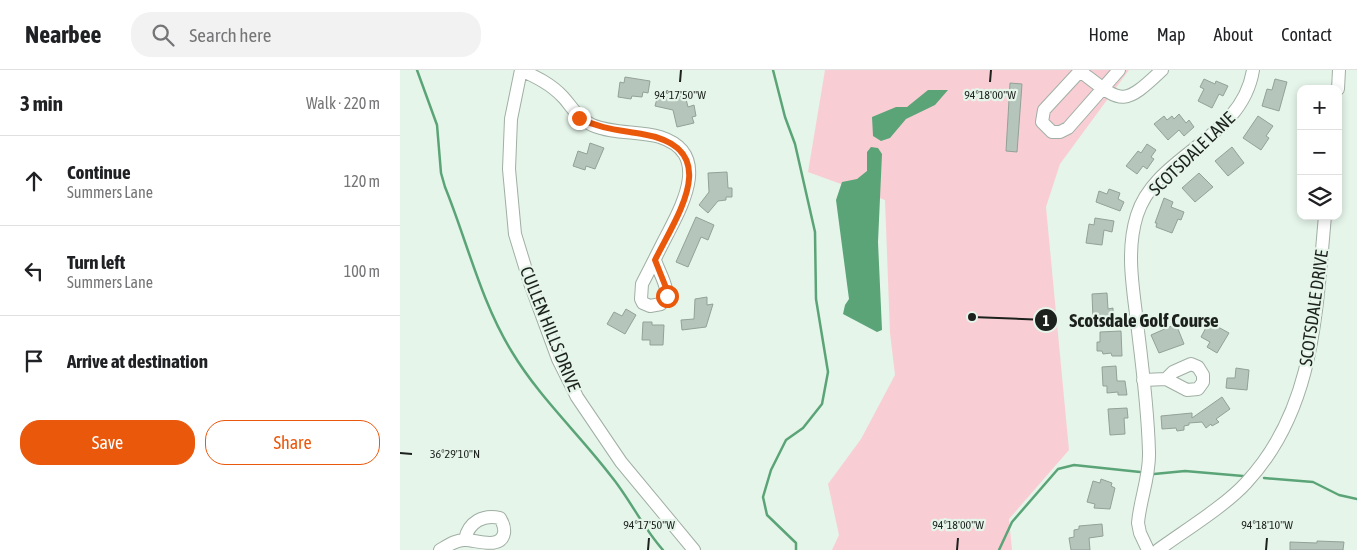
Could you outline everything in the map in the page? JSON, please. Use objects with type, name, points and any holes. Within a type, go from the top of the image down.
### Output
[{"type":"street","points":[[521,70],[554,88],[579,118],[590,124],[601,128],[660,137],[682,150],[689,166],[687,189],[684,201],[655,260]]},
{"type":"street","name":"CULLEN HILLS DRIVE","points":[[521,70],[511,119],[510,168],[515,234],[530,283],[558,360],[576,398],[621,462],[694,550]]},
{"type":"street","points":[[1119,70],[1108,92],[1068,128],[1060,132],[1052,132],[1045,127],[1042,116],[1044,110],[1081,70],[1108,92],[1127,98],[1138,92],[1162,70]]},
{"type":"street","name":"SCOTSDALE LANE","points":[[1148,550],[1138,523],[1150,454],[1131,272],[1131,239],[1138,212],[1152,189],[1236,112],[1247,93],[1252,70]]},
{"type":"street","points":[[1338,85],[1340,70]]},
{"type":"street","name":"SCOTSDALE DRIVE","points":[[1158,550],[1245,484],[1277,443],[1298,401],[1313,344],[1325,220]]},
{"type":"street","points":[[1143,380],[1166,379]]},
{"type":"street","points":[[440,550],[465,539]]},
{"type":"shaded area","points":[[825,70],[1129,70],[1060,164],[1046,207],[1069,450],[1009,519],[1012,550],[832,550],[839,535],[828,484],[861,439],[895,375],[890,333],[885,200],[808,172]]},
{"type":"shaded area","points":[[928,90],[948,90],[935,105],[906,119],[890,138],[881,141],[873,136],[872,117],[896,107],[907,107]]},
{"type":"shaded area","points":[[871,147],[878,148],[882,154],[878,242],[882,330],[877,332],[843,314],[849,299],[836,200],[842,182],[857,179],[867,171],[867,152]]},
{"type":"building","points":[[625,77],[650,81],[648,93],[643,92],[642,97],[632,96],[631,99],[618,97],[620,82],[624,83]]},
{"type":"building","points":[[1204,79],[1215,84],[1216,81],[1228,86],[1223,96],[1219,94],[1212,108],[1198,101],[1204,89],[1200,87]]},
{"type":"building","points":[[1275,79],[1287,82],[1279,111],[1262,106],[1267,89],[1272,90]]},
{"type":"building","points":[[1010,83],[1022,84],[1017,152],[1006,151]]},
{"type":"building","points":[[658,95],[671,98],[685,95],[688,107],[694,105],[696,116],[692,117],[694,123],[677,127],[673,110],[655,106]]},
{"type":"building","points":[[1179,114],[1186,123],[1189,120],[1194,127],[1184,136],[1179,130],[1168,140],[1154,124],[1164,116],[1167,120],[1172,116],[1174,119]]},
{"type":"building","points":[[1258,116],[1273,126],[1266,136],[1269,138],[1261,150],[1243,138]]},
{"type":"building","points":[[590,143],[604,148],[595,169],[586,166],[585,170],[573,166],[578,151],[587,154]]},
{"type":"building","points":[[1147,144],[1156,150],[1151,157],[1154,159],[1147,169],[1143,166],[1137,174],[1126,166],[1138,151],[1141,153]]},
{"type":"building","points":[[1232,147],[1244,163],[1228,176],[1215,161]]},
{"type":"building","points":[[727,172],[728,188],[732,188],[732,197],[726,197],[726,200],[718,201],[708,213],[699,205],[709,192],[708,173]]},
{"type":"building","points":[[1199,173],[1213,187],[1195,202],[1182,188]]},
{"type":"building","points":[[1109,189],[1120,193],[1118,199],[1124,202],[1120,211],[1096,202],[1099,191],[1107,194]]},
{"type":"building","points":[[1164,198],[1173,202],[1171,207],[1184,212],[1181,220],[1178,219],[1172,233],[1156,227],[1157,223],[1155,223]]},
{"type":"building","points":[[696,217],[714,225],[708,240],[701,237],[688,267],[676,262]]},
{"type":"building","points":[[1095,218],[1114,221],[1112,232],[1104,230],[1102,245],[1086,243],[1089,224],[1094,225]]},
{"type":"building","points":[[1107,293],[1108,309],[1113,308],[1113,318],[1093,319],[1092,294]]},
{"type":"building","points":[[707,297],[707,305],[713,304],[706,327],[682,330],[681,320],[694,319],[695,299]]},
{"type":"building","points":[[626,309],[636,315],[625,334],[607,324],[614,312],[622,316]]},
{"type":"building","points":[[643,322],[652,322],[652,325],[664,325],[663,345],[650,345],[650,340],[642,340]]},
{"type":"building","points":[[1209,322],[1229,333],[1217,353],[1207,347],[1210,342],[1201,337]]},
{"type":"building","points":[[1176,324],[1184,344],[1159,353],[1151,335]]},
{"type":"building","points":[[1121,331],[1122,356],[1112,356],[1111,353],[1103,354],[1102,351],[1097,351],[1097,342],[1100,342],[1100,332]]},
{"type":"building","points":[[1116,366],[1117,381],[1125,381],[1127,395],[1118,395],[1118,392],[1107,393],[1107,386],[1103,386],[1102,367]]},
{"type":"building","points":[[1236,368],[1249,370],[1247,390],[1226,388],[1227,378],[1235,378]]},
{"type":"building","points":[[1222,397],[1230,409],[1216,419],[1219,422],[1212,426],[1211,424],[1206,428],[1202,422],[1189,423],[1189,425],[1184,426],[1184,430],[1177,431],[1176,428],[1162,429],[1161,416],[1192,413],[1192,418]]},
{"type":"building","points":[[1127,408],[1128,418],[1124,418],[1125,434],[1110,435],[1108,409]]},
{"type":"building","points":[[1101,479],[1112,483],[1111,486],[1115,488],[1110,509],[1094,508],[1095,504],[1087,502],[1093,481],[1100,483]]},
{"type":"building","points":[[1102,524],[1103,536],[1089,538],[1090,550],[1071,550],[1069,538],[1074,537],[1074,530],[1079,529],[1079,526]]},
{"type":"building","points":[[1317,541],[1344,542],[1343,550],[1290,550],[1290,542],[1317,543]]},
{"type":"waterway","points":[[417,70],[437,125],[441,173],[445,187],[483,292],[501,333],[534,384],[599,460],[663,550]]},
{"type":"waterway","points":[[773,70],[785,117],[795,144],[815,232],[816,299],[828,372],[822,404],[803,428],[786,440],[771,470],[763,497],[767,515],[796,543],[796,550]]},
{"type":"waterway","points":[[999,550],[1012,522],[1058,469],[1074,465],[1140,472]]},
{"type":"waterway","points":[[1154,474],[1185,471],[1243,476]]},
{"type":"waterway","points":[[1264,478],[1313,482],[1339,495],[1357,499]]},
{"type":"place","name":"Scotsdale Golf Course","points":[[972,317]]},
{"type":"route","points":[[579,118],[601,128],[660,137],[682,150],[686,158],[689,166],[689,178],[684,201],[655,260],[667,290],[667,296]]}]
